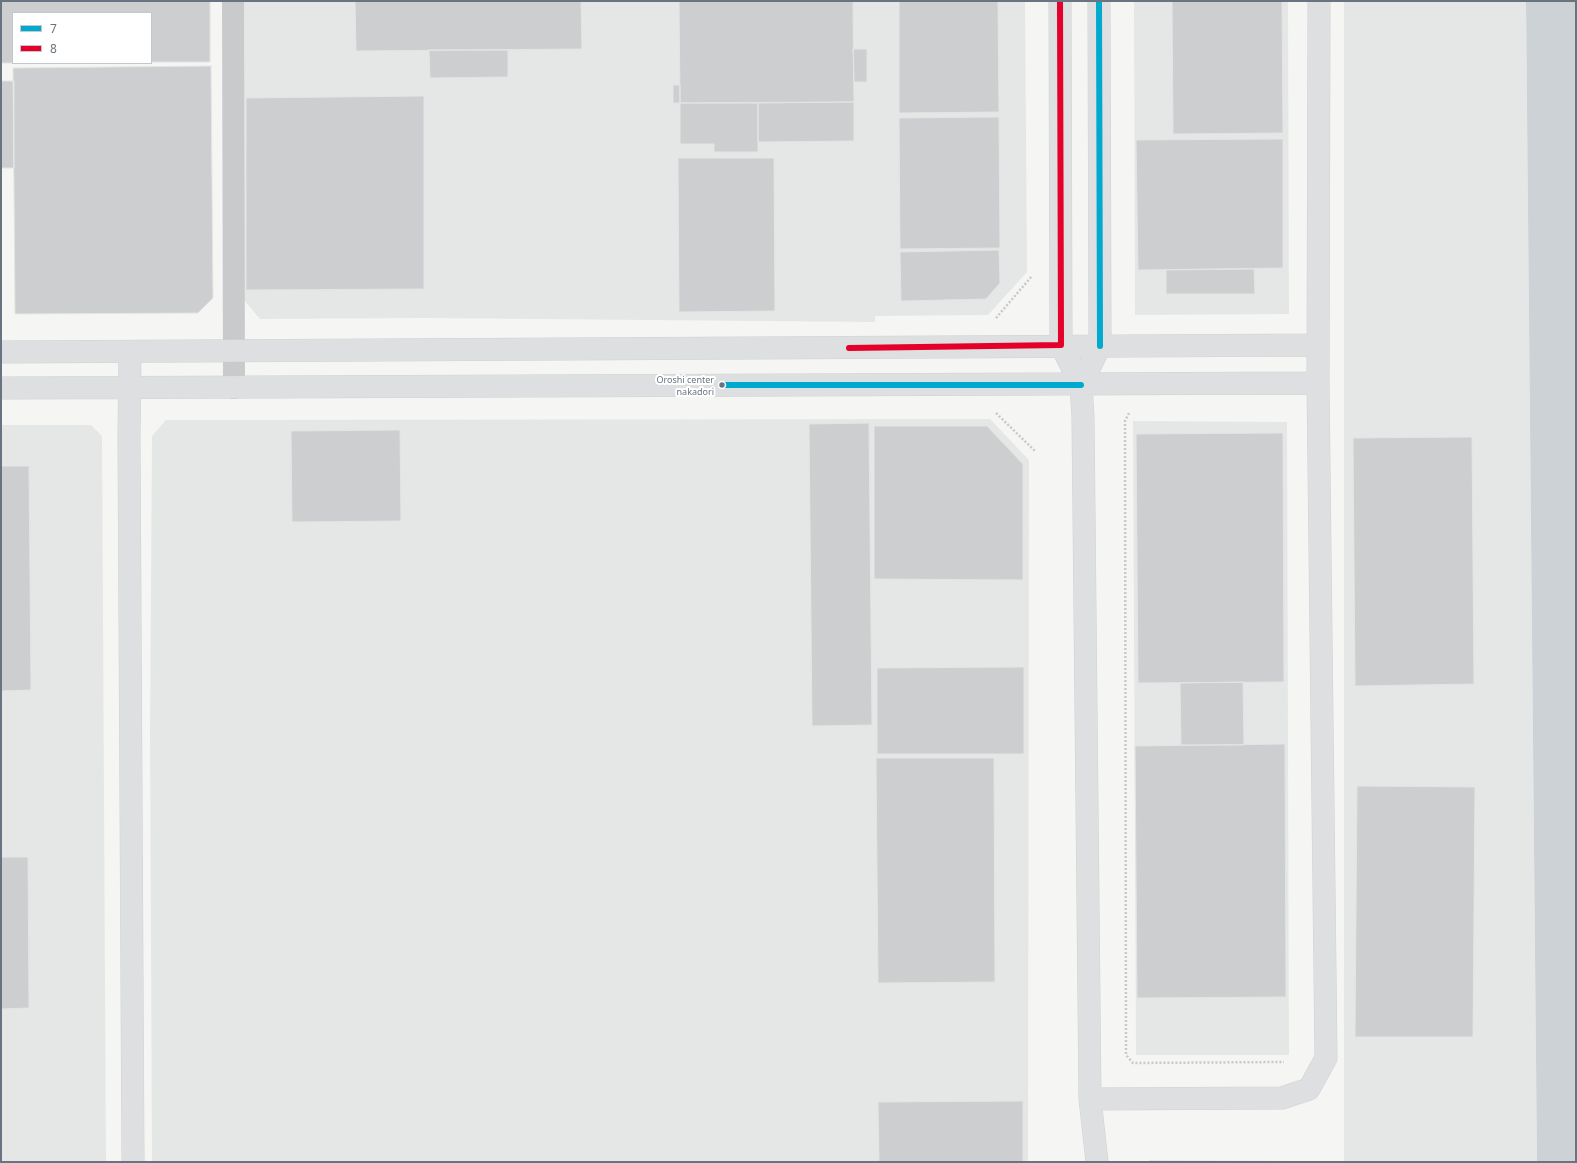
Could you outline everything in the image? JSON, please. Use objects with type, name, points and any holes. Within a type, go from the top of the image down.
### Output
[{"type":"street","points":[[233,1],[234,388]]},
{"type":"street","points":[[1060,1],[1061,345],[1081,385],[1090,1099],[1096,1162]]},
{"type":"street","points":[[1081,385],[1100,346],[1099,1]]},
{"type":"street","points":[[1090,1099],[1282,1098],[1309,1088],[1326,1058],[1318,384],[1319,1]]},
{"type":"street","points":[[1,352],[1318,344]]},
{"type":"street","points":[[130,352],[133,1162]]},
{"type":"street","points":[[1,388],[1318,384]]},
{"type":"path","points":[[993,322],[1035,273]]},
{"type":"path","points":[[1137,413],[1129,413],[1125,421],[1126,1055],[1133,1063],[1284,1062]]},
{"type":"shaded area","points":[[242,1],[1025,1],[1027,272],[988,315],[875,316],[875,322],[424,318],[260,319],[243,299]]},
{"type":"shaded area","points":[[1134,1],[1288,1],[1289,314],[1135,315]]},
{"type":"shaded area","points":[[1344,1],[1526,1],[1537,1162],[1344,1162]]},
{"type":"shaded area","points":[[1526,1],[1576,1],[1576,1162],[1537,1162]]},
{"type":"shaded area","points":[[990,419],[1029,460],[1028,1162],[152,1162],[150,732],[152,436],[166,420]]},
{"type":"shaded area","points":[[1133,421],[1287,422],[1289,1055],[1136,1055]]},
{"type":"shaded area","points":[[1,425],[91,425],[102,436],[106,1162],[1,1162]]},
{"type":"shaded area","points":[[1149,1160],[1292,1161],[1329,1162],[1149,1162]]},
{"type":"building","points":[[1,1],[210,1],[210,62],[152,62],[152,12],[12,12],[12,63],[1,63]]},
{"type":"building","points":[[355,1],[581,1],[582,49],[356,51]]},
{"type":"building","points":[[679,1],[853,1],[854,102],[680,103]]},
{"type":"building","points":[[899,1],[998,1],[999,112],[899,113]]},
{"type":"building","points":[[1172,1],[1282,1],[1283,133],[1173,134]]},
{"type":"building","points":[[853,49],[867,49],[867,82],[854,82]]},
{"type":"building","points":[[429,50],[508,50],[508,77],[430,78]]},
{"type":"building","points":[[211,66],[213,298],[198,313],[15,314],[13,68]]},
{"type":"building","points":[[1,81],[14,81],[14,168],[1,168]]},
{"type":"building","points":[[673,85],[680,85],[680,103],[673,103]]},
{"type":"building","points":[[424,96],[424,289],[246,290],[246,98]]},
{"type":"building","points":[[854,102],[854,141],[758,142],[758,103]]},
{"type":"building","points":[[680,103],[758,103],[758,152],[714,152],[714,144],[680,144]]},
{"type":"building","points":[[999,117],[1000,248],[900,249],[899,118]]},
{"type":"building","points":[[1283,139],[1283,268],[1138,270],[1136,140]]},
{"type":"building","points":[[678,158],[774,158],[775,311],[679,312]]},
{"type":"building","points":[[999,250],[1000,283],[986,299],[901,301],[900,252]]},
{"type":"building","points":[[1254,269],[1255,294],[1166,294],[1166,270]]},
{"type":"building","points":[[869,423],[872,725],[812,726],[809,424]]},
{"type":"building","points":[[874,426],[987,426],[1023,464],[1023,580],[874,579]]},
{"type":"building","points":[[400,430],[401,521],[292,522],[291,431]]},
{"type":"building","points":[[1283,433],[1284,682],[1138,683],[1136,434]]},
{"type":"building","points":[[1472,437],[1474,684],[1355,686],[1353,438]]},
{"type":"building","points":[[1,466],[29,466],[31,690],[1,691]]},
{"type":"building","points":[[1024,667],[1024,754],[877,754],[877,668]]},
{"type":"building","points":[[1243,682],[1244,745],[1181,745],[1180,683]]},
{"type":"building","points":[[1285,744],[1286,997],[1137,998],[1135,746]]},
{"type":"building","points":[[876,758],[994,758],[995,982],[878,983]]},
{"type":"building","points":[[1357,786],[1475,787],[1473,1037],[1355,1037]]},
{"type":"building","points":[[1,857],[28,857],[29,1008],[1,1009]]},
{"type":"building","points":[[1023,1101],[1023,1162],[879,1162],[878,1102]]},
{"type":"transit line","name":"8","points":[[849,348],[1061,345],[1060,1]]},
{"type":"transit line","name":"7","points":[[1099,1],[1100,346]]},
{"type":"transit line","name":"7","points":[[722,385],[1081,385]]},
{"type":"place","name":"Oroshi center nakadori","points":[[722,385]]}]
